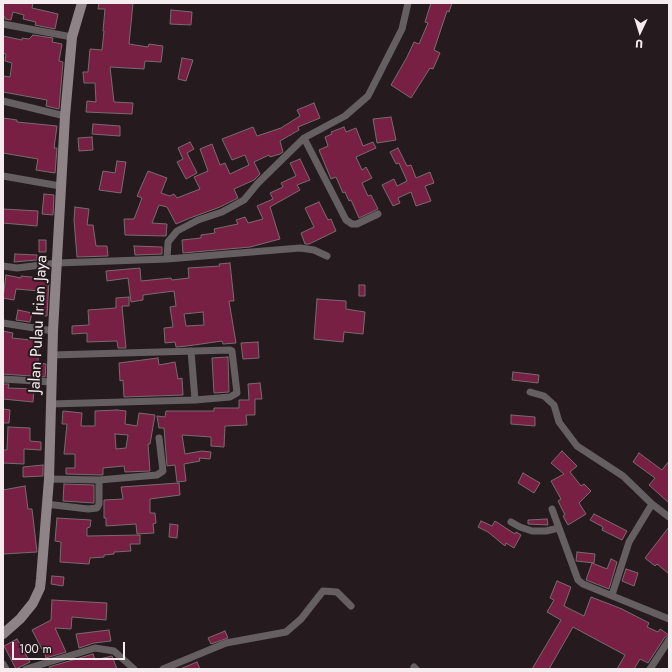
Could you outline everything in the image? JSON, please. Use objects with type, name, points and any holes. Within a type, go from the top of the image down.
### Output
[{"type":"street","name":"Jalan Pulau Irian Jaya","points":[[3,634],[28,610],[40,588],[49,480],[52,331],[65,116],[72,37],[82,3]]},
{"type":"street","points":[[167,259],[168,242],[177,231],[198,220],[222,212],[244,200],[258,182],[304,138],[345,116],[368,96],[402,29],[408,3]]},
{"type":"street","points":[[3,24],[72,37]]},
{"type":"street","points":[[3,101],[65,116]]},
{"type":"street","points":[[304,138],[346,220],[352,224],[357,224],[378,214]]},
{"type":"street","points":[[3,176],[60,186]]},
{"type":"street","points":[[3,266],[17,268],[56,263],[167,259],[300,248],[314,250],[327,256]]},
{"type":"street","points":[[3,323],[52,331]]},
{"type":"street","points":[[50,404],[195,400],[236,394],[236,375],[232,350],[52,355]]},
{"type":"street","points":[[191,351],[195,400]]},
{"type":"street","points":[[3,379],[51,382]]},
{"type":"street","points":[[530,392],[544,396],[554,405],[559,422],[577,446],[623,476],[652,504],[669,517]]},
{"type":"street","points":[[49,480],[100,480],[157,475],[162,473],[159,438]]},
{"type":"street","points":[[46,504],[88,509],[97,508],[99,504],[100,480]]},
{"type":"street","points":[[612,595],[629,542],[652,504]]},
{"type":"street","points":[[552,509],[578,580],[583,584],[669,619]]},
{"type":"street","points":[[511,522],[526,530],[532,531],[546,531],[559,528]]},
{"type":"street","points":[[163,669],[226,643],[286,632],[301,619],[323,591],[337,592],[351,606]]},
{"type":"street","points":[[650,669],[669,640]]},
{"type":"street","points":[[26,669],[37,664],[95,648],[114,651],[134,669]]},
{"type":"street","points":[[3,664],[6,669]]},
{"type":"building","points":[[3,3],[33,3],[32,8],[58,14],[55,29],[35,25],[36,22],[23,19],[24,15],[13,12],[11,20],[5,19],[5,17],[3,17]]},
{"type":"building","points":[[99,3],[133,3],[129,44],[148,47],[149,44],[163,46],[161,62],[145,61],[144,69],[110,67],[114,102],[133,103],[132,114],[86,112],[87,101],[96,102],[95,83],[84,83],[83,72],[88,72],[90,49],[102,50],[105,9],[98,9]]},
{"type":"building","points":[[431,3],[452,3],[449,12],[447,11],[434,50],[440,53],[433,69],[430,68],[411,98],[391,85],[414,42],[419,44],[428,23],[425,22]]},
{"type":"building","points":[[171,10],[192,12],[191,25],[170,24]]},
{"type":"building","points":[[33,35],[53,38],[52,42],[62,44],[59,61],[63,62],[59,109],[46,106],[47,100],[3,92],[3,76],[10,77],[12,63],[5,61],[6,54],[3,53],[3,36],[22,40],[22,38],[29,39]]},
{"type":"building","points":[[182,58],[193,60],[186,81],[178,79]]},
{"type":"building","points":[[314,103],[320,118],[298,127],[299,130],[280,141],[283,152],[280,154],[270,157],[269,155],[254,162],[260,174],[254,180],[234,189],[238,198],[220,207],[176,224],[167,207],[159,205],[152,223],[167,224],[166,236],[125,235],[124,219],[134,219],[142,198],[137,196],[148,171],[167,178],[161,193],[170,196],[174,194],[177,198],[200,189],[194,177],[208,171],[200,149],[212,144],[220,165],[225,163],[230,174],[249,165],[245,155],[232,160],[222,139],[253,127],[257,136],[281,128],[300,116],[297,110]]},
{"type":"building","points":[[391,117],[396,140],[377,143],[373,119]]},
{"type":"building","points":[[3,118],[17,120],[17,122],[57,126],[54,148],[57,148],[55,173],[36,170],[38,159],[3,153]]},
{"type":"building","points":[[93,124],[120,126],[120,136],[92,134]]},
{"type":"building","points":[[344,127],[346,132],[356,128],[363,146],[373,142],[376,148],[356,157],[362,170],[366,167],[372,178],[362,183],[368,196],[371,195],[378,209],[359,218],[351,200],[349,201],[345,192],[343,193],[336,177],[331,179],[319,150],[328,146],[325,137],[332,134],[331,132]]},
{"type":"building","points":[[92,137],[93,150],[79,151],[78,138]]},
{"type":"building","points":[[190,142],[194,149],[187,153],[197,173],[186,179],[177,162],[183,159],[178,148]]},
{"type":"building","points":[[398,148],[407,166],[411,165],[416,178],[430,172],[434,183],[425,186],[431,201],[416,206],[411,192],[398,198],[400,203],[393,206],[382,185],[394,179],[397,186],[407,181],[399,163],[396,164],[390,152]]},
{"type":"building","points":[[300,159],[310,180],[297,185],[300,190],[270,207],[280,239],[250,247],[183,253],[182,240],[201,238],[201,235],[215,233],[214,229],[238,224],[236,220],[245,217],[248,223],[263,219],[257,206],[273,199],[270,193],[283,187],[281,183],[296,176],[290,163]]},
{"type":"building","points":[[117,161],[126,162],[121,193],[99,190],[103,171],[115,173]]},
{"type":"building","points":[[44,194],[54,195],[53,215],[42,214]]},
{"type":"building","points":[[319,202],[328,220],[331,219],[336,231],[309,244],[305,244],[301,233],[314,227],[305,208]]},
{"type":"building","points":[[75,207],[89,209],[87,225],[93,225],[96,246],[107,246],[108,256],[77,257],[74,220]]},
{"type":"building","points":[[3,209],[38,211],[37,226],[3,223]]},
{"type":"building","points":[[39,240],[46,240],[46,252],[39,252]]},
{"type":"building","points":[[134,246],[162,247],[162,254],[135,255]]},
{"type":"building","points":[[15,254],[37,255],[37,260],[14,262]]},
{"type":"building","points":[[230,263],[234,301],[229,301],[236,343],[223,344],[222,341],[176,347],[175,342],[165,343],[164,328],[173,327],[170,307],[176,306],[174,291],[143,295],[143,300],[131,302],[128,278],[107,281],[106,271],[140,268],[141,281],[171,278],[172,280],[189,278],[188,268],[220,266],[219,264]],"holes":[[[203,312],[204,325],[186,326],[184,314]]]},
{"type":"building","points":[[6,275],[21,278],[21,276],[49,279],[47,316],[38,315],[40,291],[16,289],[14,300],[3,298]]},
{"type":"building","points":[[359,285],[365,285],[365,296],[359,296]]},
{"type":"building","points":[[129,297],[129,306],[122,306],[126,348],[118,348],[117,341],[87,342],[87,333],[72,334],[72,326],[89,325],[88,310],[116,308],[116,298]]},
{"type":"building","points":[[317,299],[346,301],[346,309],[365,312],[363,334],[344,332],[343,342],[314,339]]},
{"type":"building","points":[[18,310],[32,313],[30,322],[16,320]]},
{"type":"building","points":[[3,331],[13,333],[12,338],[39,341],[38,363],[46,364],[45,377],[3,374]]},
{"type":"building","points":[[258,342],[259,358],[243,359],[241,343]]},
{"type":"building","points":[[228,357],[229,392],[214,393],[212,358]]},
{"type":"building","points":[[158,358],[159,365],[175,362],[178,379],[182,378],[183,395],[124,397],[123,380],[120,381],[119,363]]},
{"type":"building","points":[[513,372],[539,375],[538,383],[512,380]]},
{"type":"building","points":[[260,383],[262,399],[255,399],[255,415],[246,415],[247,425],[225,426],[224,447],[211,446],[211,437],[182,435],[185,454],[202,451],[211,452],[210,459],[199,458],[200,461],[184,464],[186,481],[177,482],[175,465],[167,466],[164,428],[159,428],[157,416],[165,417],[166,411],[214,411],[214,408],[239,408],[239,400],[249,400],[248,384]]},
{"type":"building","points":[[3,384],[9,384],[8,388],[34,389],[33,402],[3,399]]},
{"type":"building","points":[[3,409],[10,410],[9,423],[3,423]]},
{"type":"building","points":[[63,411],[82,413],[81,426],[95,426],[95,411],[126,411],[125,424],[137,426],[139,413],[155,415],[150,444],[148,444],[150,471],[125,472],[124,466],[103,468],[103,475],[66,474],[66,468],[75,468],[75,454],[64,454],[67,424],[62,424]],"holes":[[[115,434],[128,435],[126,448],[116,449]]]},
{"type":"building","points":[[511,415],[535,417],[535,426],[511,424]]},
{"type":"building","points":[[8,427],[30,428],[30,441],[41,442],[41,450],[24,449],[24,464],[3,463],[3,450],[7,450]]},
{"type":"building","points":[[562,451],[577,466],[570,472],[581,486],[584,484],[591,491],[579,503],[586,514],[568,525],[558,501],[561,499],[551,481],[564,474],[551,463]]},
{"type":"building","points":[[639,453],[662,470],[669,461],[669,503],[649,485],[655,478],[633,462]]},
{"type":"building","points":[[43,465],[43,476],[23,477],[23,467]]},
{"type":"building","points":[[523,473],[540,483],[534,493],[518,483]]},
{"type":"building","points":[[179,483],[180,495],[150,499],[150,513],[155,513],[156,523],[153,524],[154,533],[137,534],[136,524],[106,526],[106,518],[104,518],[104,500],[123,499],[121,487]]},
{"type":"building","points":[[64,484],[94,485],[94,503],[63,501]]},
{"type":"building","points":[[25,486],[28,509],[32,509],[37,552],[3,554],[3,490]]},
{"type":"building","points":[[594,514],[627,531],[622,540],[602,530],[603,527],[590,520]]},
{"type":"building","points":[[57,518],[91,520],[90,527],[87,528],[87,536],[140,535],[140,544],[130,544],[131,551],[114,552],[114,554],[104,555],[104,557],[90,558],[89,564],[60,562],[61,542],[55,541]]},
{"type":"building","points":[[547,519],[548,525],[528,524],[528,520]]},
{"type":"building","points":[[481,521],[492,526],[495,521],[515,534],[516,532],[521,535],[514,548],[506,543],[505,546],[488,532],[478,527]]},
{"type":"building","points":[[170,524],[178,525],[177,538],[169,537]]},
{"type":"building","points":[[669,527],[669,574],[657,564],[655,566],[645,558]]},
{"type":"building","points":[[577,552],[595,554],[594,563],[576,561]]},
{"type":"building","points":[[611,559],[617,562],[609,589],[586,580],[592,563],[607,569]]},
{"type":"building","points":[[626,569],[638,573],[634,586],[622,581]]},
{"type":"building","points":[[52,576],[64,577],[63,586],[51,584]]},
{"type":"building","points":[[557,581],[571,587],[564,606],[584,616],[591,597],[622,609],[649,623],[647,627],[658,632],[660,629],[669,635],[665,637],[648,663],[640,659],[634,669],[617,669],[625,655],[573,627],[549,669],[532,669],[561,620],[547,612],[554,600],[550,598]]},
{"type":"building","points":[[52,600],[107,603],[106,620],[72,617],[71,629],[55,628],[66,652],[46,658],[44,650],[43,651],[32,630],[51,620]]},
{"type":"building","points":[[109,630],[111,641],[94,643],[79,648],[76,634]]},
{"type":"building","points":[[225,631],[228,638],[211,644],[208,638]]},
{"type":"building","points":[[17,639],[30,662],[16,669],[4,646]]},
{"type":"building","points":[[93,654],[95,660],[112,656],[117,669],[50,669],[49,667]]},
{"type":"building","points":[[197,662],[200,669],[180,669]]}]
